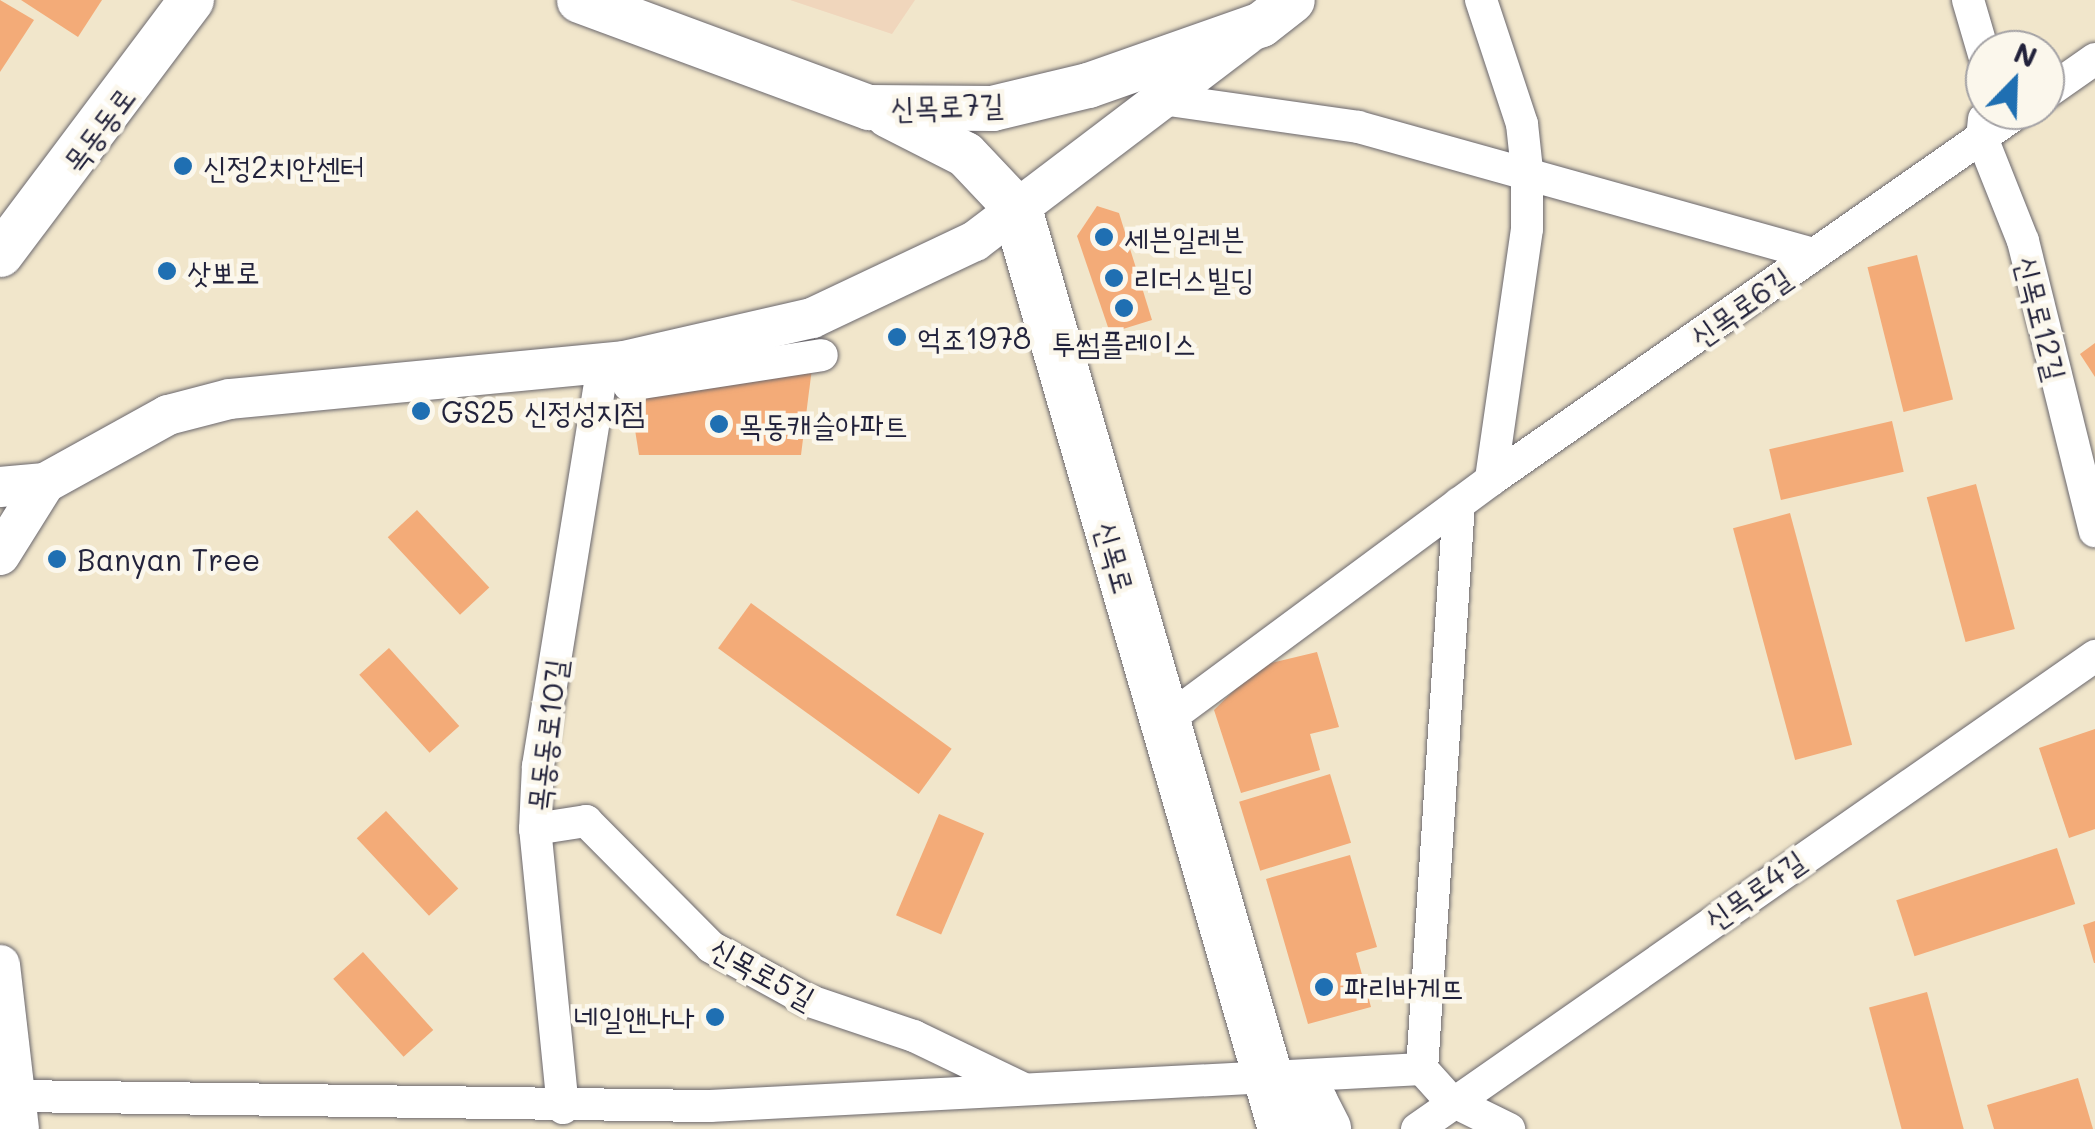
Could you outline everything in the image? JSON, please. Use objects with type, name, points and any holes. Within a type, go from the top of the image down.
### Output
[{"type":"main road","name":"목동동로","points":[[0,254],[191,0]]},
{"type":"main road","name":"신목로7길","points":[[580,0],[869,108],[992,108],[1088,85],[1276,12]]},
{"type":"main road","points":[[869,108],[965,154],[1017,209]]},
{"type":"main road","name":"신목로","points":[[1017,209],[1283,1129]]},
{"type":"main road","points":[[1270,1078],[1313,1103],[1326,1129]]},
{"type":"street","points":[[1481,0],[1522,124],[1527,170],[1527,229],[1491,480]]},
{"type":"street","points":[[1968,0],[1977,30]]},
{"type":"street","points":[[0,488],[45,483],[168,415],[230,398],[614,362],[812,318],[931,266],[1017,209],[1276,12]]},
{"type":"street","points":[[2065,80],[2095,59]]},
{"type":"street","points":[[1162,99],[1358,127],[1527,170],[1814,254]]},
{"type":"street","name":"신목로6길","points":[[1164,722],[1459,503],[1814,254],[1976,130]]},
{"type":"street","name":"신목로12길","points":[[1986,130],[2023,241],[2095,531]]},
{"type":"street","points":[[614,362],[628,385],[776,375],[822,355]]},
{"type":"street","name":"목동동로10길","points":[[564,1108],[534,829],[538,766],[614,362]]},
{"type":"street","points":[[0,555],[45,483]]},
{"type":"street","points":[[1459,503],[1422,1069],[1450,1100],[1509,1129]]},
{"type":"street","name":"신목로4길","points":[[1417,1129],[1450,1100],[2095,656]]},
{"type":"street","name":"신목로5길","points":[[534,829],[586,820],[711,947],[807,1000],[914,1036],[1026,1089]]},
{"type":"street","points":[[0,965],[18,1113]]},
{"type":"street","name":"신목로5길","points":[[18,1113],[233,1115],[564,1108],[713,1118],[1026,1089],[1422,1069]]},
{"type":"shaded area","points":[[790,0],[915,0],[892,34]]},
{"type":"building","points":[[0,0],[34,20],[0,72]]},
{"type":"building","points":[[21,0],[102,0],[78,37]]},
{"type":"building","name":"리더스빌딩","points":[[1097,206],[1119,213],[1152,320],[1110,333],[1077,236]]},
{"type":"building","points":[[1917,255],[1953,400],[1904,412],[1868,267]]},
{"type":"building","points":[[2095,343],[2095,377],[2080,354]]},
{"type":"building","name":"목동캐슬아파트","points":[[812,368],[801,455],[639,455],[629,392]]},
{"type":"building","points":[[1892,421],[1904,472],[1781,500],[1769,449]]},
{"type":"building","points":[[1976,484],[2015,629],[1966,642],[1927,497]]},
{"type":"building","points":[[417,510],[489,588],[460,615],[388,537]]},
{"type":"building","points":[[1790,513],[1852,745],[1795,760],[1733,528]]},
{"type":"building","points":[[751,603],[952,749],[919,794],[718,648]]},
{"type":"building","points":[[389,648],[459,726],[430,753],[359,675]]},
{"type":"building","points":[[1317,652],[1339,727],[1310,734],[1320,770],[1241,793],[1214,710],[1259,666]]},
{"type":"building","points":[[2095,729],[2095,829],[2069,838],[2039,748]]},
{"type":"building","points":[[1330,774],[1351,843],[1260,871],[1239,802]]},
{"type":"building","points":[[386,811],[458,889],[429,916],[357,838]]},
{"type":"building","points":[[939,814],[984,833],[941,934],[896,915]]},
{"type":"building","points":[[2057,848],[2075,904],[1915,956],[1896,900]]},
{"type":"building","points":[[1350,855],[1377,947],[1356,953],[1371,1007],[1308,1024],[1266,879]]},
{"type":"building","points":[[2095,921],[2095,963],[2094,963],[2083,925]]},
{"type":"building","points":[[363,952],[433,1030],[404,1057],[333,979]]},
{"type":"building","points":[[1927,992],[1964,1129],[1902,1129],[1869,1008]]},
{"type":"building","points":[[2078,1078],[2093,1129],[1994,1129],[1987,1105]]},
{"type":"place","name":"신정2치안센터","points":[[183,166]]},
{"type":"place","name":"세븐일레븐","points":[[1104,237]]},
{"type":"place","name":"삿뽀로","points":[[167,271]]},
{"type":"place","name":"리더스빌딩","points":[[1114,278]]},
{"type":"place","name":"투썸플레이스","points":[[1124,308]]},
{"type":"place","name":"억조1978","points":[[897,337]]},
{"type":"place","name":"GS25 신정성지점","points":[[421,411]]},
{"type":"place","name":"목동캐슬아파트","points":[[719,424]]},
{"type":"place","name":"Banyan Tree","points":[[57,559]]},
{"type":"place","name":"파리바게뜨","points":[[1324,987]]},
{"type":"place","name":"네일앤나나","points":[[715,1017]]}]
